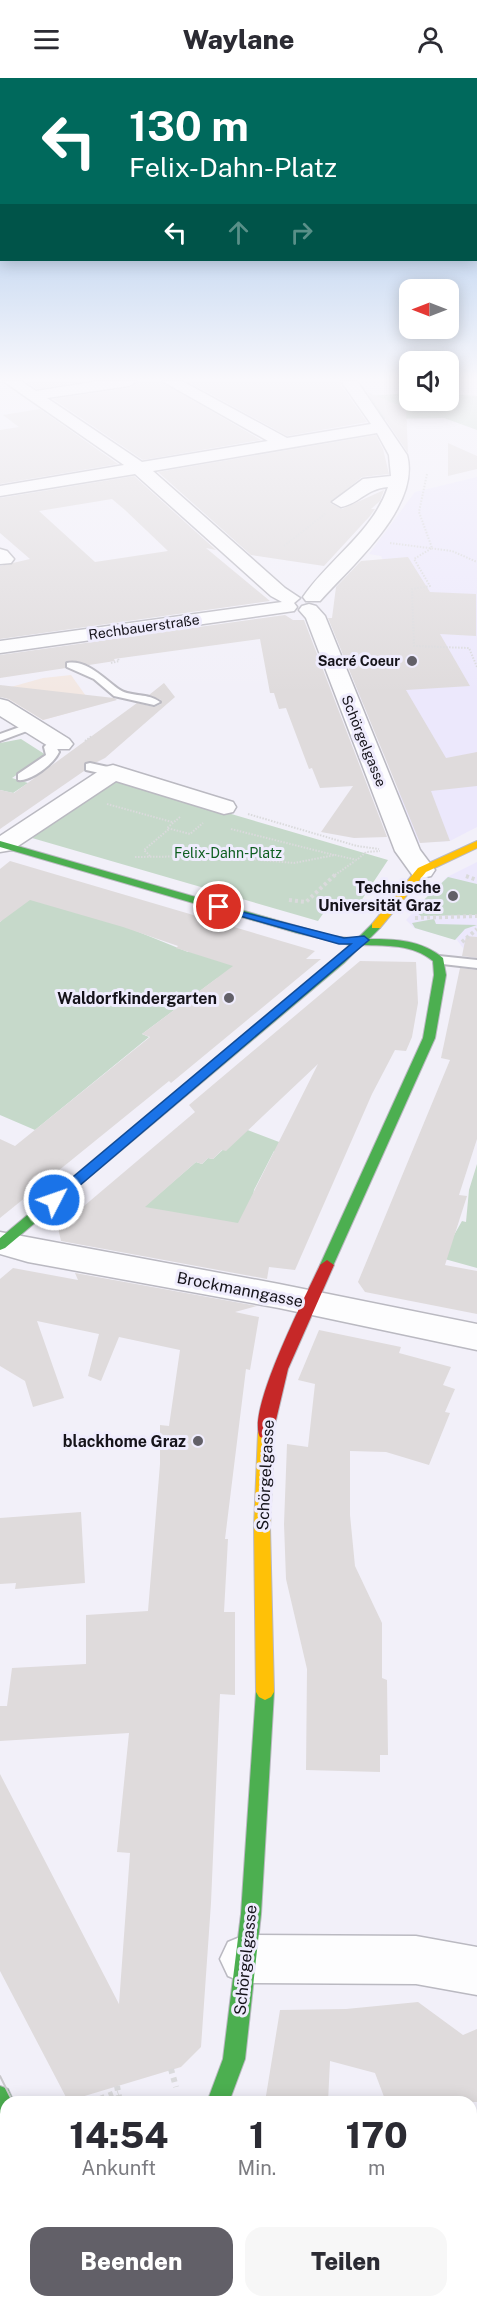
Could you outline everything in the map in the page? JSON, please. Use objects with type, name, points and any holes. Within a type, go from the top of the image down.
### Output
[{"type":"street","points":[[0,491],[35,485]]},
{"type":"street","points":[[158,485],[278,591],[300,603],[386,514],[397,485]]},
{"type":"street","points":[[341,502],[366,485]]},
{"type":"street","name":"Rechbauerstraße","points":[[0,647],[147,623],[300,603]]},
{"type":"street","name":"Schörgelgasse","points":[[300,603],[315,616],[408,851],[422,870]]},
{"type":"street","points":[[0,706],[58,742]]},
{"type":"street","points":[[1,845],[101,770],[226,817]]},
{"type":"street","points":[[1,1244],[364,940],[422,870],[477,844]]},
{"type":"street","points":[[1,845],[301,931],[344,941],[380,939],[409,945],[431,952],[439,960]]},
{"type":"street","name":"Schörgelgasse","points":[[220,2096],[234,2059],[251,1914],[265,1690],[262,1527],[267,1414],[279,1376],[310,1303],[429,1038],[440,975],[439,960]]},
{"type":"street","name":"Brockmanngasse","points":[[1,1244],[477,1337]]},
{"type":"street","points":[[245,1959],[416,1960],[477,1971]]},
{"type":"lane","points":[[71,665],[98,677],[118,694],[154,702]]},
{"type":"lane","points":[[0,738],[31,726]]},
{"type":"lane","points":[[22,777],[51,757],[53,752],[50,747],[58,742]]},
{"type":"lane","points":[[439,960],[477,964]]},
{"type":"path","points":[[425,485],[419,512],[432,548]]},
{"type":"path","points":[[284,546],[341,502]]},
{"type":"path","points":[[387,543],[452,551],[477,562]]},
{"type":"path","points":[[432,548],[414,559],[430,586],[412,589],[414,646],[469,648],[477,667]]},
{"type":"path","points":[[100,803],[173,822]]},
{"type":"path","points":[[150,856],[144,850],[169,829],[167,828],[179,817],[188,819]]},
{"type":"path","points":[[226,817],[335,855],[356,860]]},
{"type":"path","points":[[226,817],[357,846],[389,850],[366,852],[331,877],[306,903],[285,899]]},
{"type":"path","points":[[169,829],[190,834],[204,822],[196,820]]},
{"type":"path","points":[[126,855],[136,857],[216,856],[294,863],[335,855]]},
{"type":"path","points":[[406,918],[477,916]]},
{"type":"path","points":[[456,948],[477,929]]},
{"type":"path","points":[[171,2069],[176,2088]]},
{"type":"path","points":[[104,2096],[118,2089],[119,2096]]},
{"type":"shaded area","name":"Sacré Coeur","points":[[444,485],[477,485],[477,827],[450,841],[413,843],[395,791],[400,791],[389,756],[358,693],[349,662],[387,568],[381,556],[369,554],[415,492]]},
{"type":"shaded area","points":[[71,675],[93,706],[43,720],[0,694],[0,690],[43,678]]},
{"type":"shaded area","name":"Technische Universität Graz","points":[[477,862],[477,960],[469,956],[457,940],[414,928],[406,920],[447,877]]},
{"type":"green space","points":[[21,739],[46,755],[12,778],[28,783],[13,793],[0,790],[0,743]]},
{"type":"green space","name":"Felix-Dahn-Platz","points":[[112,779],[388,860],[357,907],[331,902],[318,921],[32,838]]},
{"type":"green space","points":[[448,877],[477,884],[477,915],[421,916],[413,910]]},
{"type":"green space","points":[[18,883],[188,952],[192,949],[263,955],[216,979],[142,1034],[149,1037],[35,1130],[0,1115],[0,922],[2,920],[0,919]]},
{"type":"green space","points":[[434,919],[436,924],[477,925],[465,929],[455,940],[415,928],[412,923]]},
{"type":"green space","points":[[245,1129],[287,1145],[286,1152],[274,1151],[254,1190],[248,1225],[138,1212],[196,1162],[202,1164],[208,1158],[213,1159]]},
{"type":"green space","points":[[477,1164],[477,1268],[441,1258],[462,1221],[466,1222],[469,1190]]},
{"type":"building","points":[[79,485],[144,485],[216,550],[206,548],[270,601],[0,639],[0,566],[30,559],[0,533],[0,498]],"holes":[[[112,499],[168,551],[95,562],[39,511]]]},
{"type":"building","points":[[173,485],[352,485],[330,503],[342,509],[384,490],[380,501],[371,509],[375,509],[370,516],[324,566],[251,555]]},
{"type":"building","points":[[408,557],[430,592],[476,594],[476,636],[440,634],[470,686],[406,690],[446,758],[477,752],[477,786],[431,791],[450,841],[420,843],[328,618],[332,618],[336,587],[361,561]]},
{"type":"building","points":[[285,615],[293,620],[304,620],[387,837],[354,838],[321,832],[353,786],[320,788],[312,768],[309,769],[286,708],[279,709],[274,693],[270,693],[260,639],[114,659],[115,661],[89,665],[67,661],[66,668],[0,678],[0,655]]},
{"type":"building","points":[[164,683],[175,697],[105,758],[97,762],[84,763],[84,771],[0,829],[0,790],[14,793],[137,703],[154,707],[161,704],[161,700],[149,695]]},
{"type":"building","points":[[0,685],[117,700],[43,720],[9,699],[0,697]]},
{"type":"building","points":[[10,861],[315,951],[306,959],[321,959],[171,1083],[169,1081],[0,1218],[0,1139],[15,1146],[150,1037],[142,1034],[233,966],[176,948],[178,946],[123,927],[30,900],[0,922],[0,869]]},
{"type":"building","points":[[466,936],[477,937],[477,958],[462,956]]},
{"type":"building","points":[[360,961],[416,962],[418,1003],[412,1037],[406,1051],[395,1050],[372,1094],[295,1270],[269,1267],[267,1279],[61,1241],[58,1228],[195,1112],[189,1105]],"holes":[[[318,1064],[238,1223],[145,1207],[196,1162],[202,1164],[208,1158],[213,1159],[222,1150],[226,1151]]]},
{"type":"building","points":[[460,968],[477,970],[477,1139],[459,1195],[467,1196],[445,1265],[477,1271],[477,1314],[365,1292],[358,1282],[450,1060],[441,1058]]},
{"type":"building","points":[[13,1268],[78,1280],[75,1273],[257,1306],[235,1312],[259,1317],[250,1370],[246,1369],[225,1539],[228,1539],[224,1612],[235,1612],[235,1695],[220,1694],[211,1903],[201,2047],[181,2067],[85,2096],[65,2096],[0,1971],[0,1774],[119,2004],[130,1853],[117,1852],[129,1733],[0,1741],[0,1706],[7,1706],[12,1668],[86,1664],[86,1615],[148,1611],[160,1464],[160,1425],[169,1426],[180,1350],[119,1337],[101,1381],[88,1376],[99,1334],[37,1321],[64,1398],[33,1407],[25,1381],[0,1366],[0,1279]]},
{"type":"building","points":[[319,1330],[401,1347],[399,1353],[451,1367],[443,1385],[455,1389],[445,1412],[450,1413],[429,1465],[386,1452],[350,1451],[350,1515],[355,1566],[382,1623],[382,1678],[387,1680],[388,1755],[380,1755],[380,1772],[306,1770],[307,1669],[286,1579],[284,1524],[287,1444],[308,1447],[315,1384],[298,1380]]},
{"type":"building","points":[[81,1512],[85,1583],[15,1589],[16,1583],[0,1584],[0,1518]]},
{"type":"building","points":[[418,2002],[463,2035],[477,2029],[477,2096],[384,2096],[375,2073],[330,2061],[328,2096],[266,2096],[280,2010],[346,2009]]},
{"type":"tram line","points":[[0,2076],[10,2096]]},
{"type":"traffic: fast","points":[[0,844],[301,931],[343,941],[406,944],[429,952],[439,960],[440,975],[429,1038],[327,1265]]},
{"type":"traffic: fast","points":[[0,1245],[340,961],[376,926]]},
{"type":"traffic: fast","points":[[220,2096],[234,2059],[251,1914],[265,1692]]},
{"type":"traffic: slow","points":[[376,926],[422,870],[477,844]]},
{"type":"traffic: slow","points":[[265,1692],[262,1527],[266,1433]]},
{"type":"traffic: jam","points":[[266,1433],[269,1412],[281,1369],[298,1326],[327,1265]]},
{"type":"place","name":"Sacré Coeur","points":[[412,661]]},
{"type":"place","name":"Technische Universität Graz","points":[[453,896]]},
{"type":"place","name":"Waldorfkindergarten","points":[[229,998]]},
{"type":"place","name":"blackhome Graz","points":[[198,1441]]},
{"type":"route","points":[[54,1200],[318,981],[364,940],[344,941],[219,907]]}]
